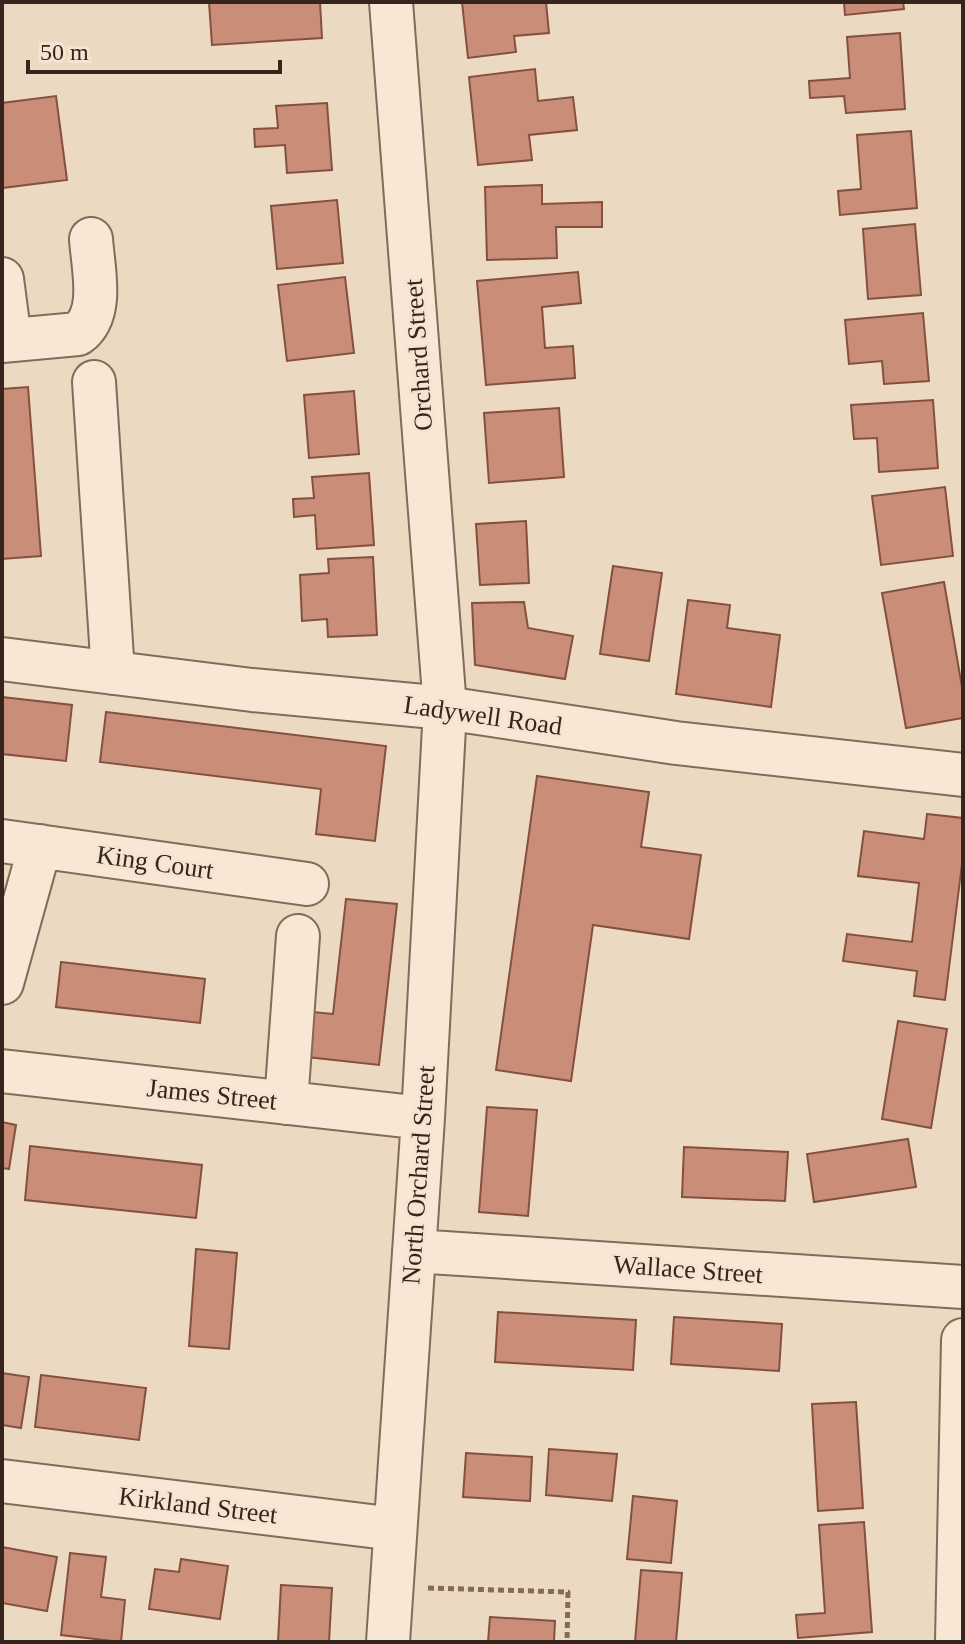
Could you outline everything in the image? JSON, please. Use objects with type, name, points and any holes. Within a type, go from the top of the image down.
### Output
[{"type":"street","name":"Orchard Street","points":[[391,2],[445,708]]},
{"type":"street","points":[[2,279],[6,341],[78,334],[92,318],[95,295],[91,239]]},
{"type":"street","points":[[94,382],[113,673]]},
{"type":"street","name":"Ladywell Road","points":[[2,659],[252,690],[445,708],[676,743],[963,775]]},
{"type":"street","name":"North Orchard Street","points":[[388,1642],[423,1118],[445,708]]},
{"type":"street","points":[[2,983],[21,843]]},
{"type":"street","name":"King Court","points":[[21,843],[307,884]]},
{"type":"street","points":[[286,1103],[298,936]]},
{"type":"street","name":"James Street","points":[[2,1071],[423,1118]]},
{"type":"street","name":"Wallace Street","points":[[414,1251],[963,1287]]},
{"type":"street","points":[[957,1642],[963,1340]]},
{"type":"street","name":"Kirkland Street","points":[[2,1481],[395,1529]]},
{"type":"path","points":[[391,1587],[568,1592],[567,1642]]},
{"type":"building","points":[[209,2],[320,2],[322,38],[212,45]]},
{"type":"building","points":[[462,2],[546,2],[549,33],[514,36],[516,52],[468,58]]},
{"type":"building","points":[[844,2],[903,2],[904,9],[845,15]]},
{"type":"building","points":[[900,33],[905,109],[846,113],[844,96],[810,98],[809,81],[850,78],[847,37]]},
{"type":"building","points":[[535,69],[538,101],[573,97],[577,130],[529,135],[532,160],[478,165],[469,77]]},
{"type":"building","points":[[56,96],[67,180],[2,188],[2,103]]},
{"type":"building","points":[[327,103],[332,170],[287,173],[285,145],[255,147],[254,129],[278,128],[276,106]]},
{"type":"building","points":[[911,131],[917,208],[840,215],[838,191],[861,189],[857,135]]},
{"type":"building","points":[[542,185],[542,204],[602,202],[602,227],[556,227],[557,258],[487,260],[485,187]]},
{"type":"building","points":[[337,200],[343,263],[277,269],[271,206]]},
{"type":"building","points":[[915,224],[921,295],[868,299],[863,229]]},
{"type":"building","points":[[578,272],[581,303],[542,307],[545,348],[573,346],[575,378],[486,385],[477,281]]},
{"type":"building","points":[[345,277],[354,353],[287,361],[278,285]]},
{"type":"building","points":[[923,313],[929,381],[884,384],[882,361],[849,364],[845,320]]},
{"type":"building","points":[[28,387],[41,556],[2,559],[2,389]]},
{"type":"building","points":[[354,391],[359,454],[309,458],[304,395]]},
{"type":"building","points":[[933,400],[938,468],[879,472],[877,438],[854,439],[851,405]]},
{"type":"building","points":[[559,408],[564,477],[489,483],[484,413]]},
{"type":"building","points":[[369,473],[374,545],[317,549],[315,515],[294,517],[293,499],[314,498],[312,477]]},
{"type":"building","points":[[945,487],[953,556],[881,565],[872,496]]},
{"type":"building","points":[[526,521],[529,583],[480,585],[476,524]]},
{"type":"building","points":[[373,557],[377,635],[328,637],[327,619],[302,621],[300,575],[329,573],[328,559]]},
{"type":"building","points":[[613,566],[662,573],[649,661],[600,654]]},
{"type":"building","points":[[944,582],[963,693],[963,718],[906,728],[882,593]]},
{"type":"building","points":[[688,600],[730,605],[727,628],[780,635],[771,707],[676,694]]},
{"type":"building","points":[[524,602],[528,628],[573,636],[565,679],[475,665],[472,603]]},
{"type":"building","points":[[2,697],[72,705],[66,761],[2,754]]},
{"type":"building","points":[[106,712],[386,746],[375,841],[316,834],[321,789],[100,762]]},
{"type":"building","points":[[537,776],[649,792],[641,847],[701,855],[689,939],[593,925],[571,1081],[496,1070]]},
{"type":"building","points":[[927,814],[963,818],[963,856],[945,1000],[914,996],[917,971],[843,961],[847,934],[912,942],[919,883],[858,876],[864,831],[924,839]]},
{"type":"building","points":[[346,899],[397,904],[379,1065],[298,1056],[303,1011],[333,1014]]},
{"type":"building","points":[[61,962],[205,979],[200,1023],[56,1007]]},
{"type":"building","points":[[898,1021],[947,1029],[931,1128],[882,1119]]},
{"type":"building","points":[[487,1107],[537,1110],[528,1216],[479,1212]]},
{"type":"building","points":[[2,1122],[16,1125],[9,1169],[2,1168]]},
{"type":"building","points":[[908,1139],[916,1187],[814,1202],[807,1154]]},
{"type":"building","points":[[30,1146],[202,1165],[196,1218],[25,1200]]},
{"type":"building","points":[[684,1147],[788,1152],[785,1201],[682,1197]]},
{"type":"building","points":[[196,1249],[237,1253],[229,1349],[189,1346]]},
{"type":"building","points":[[498,1312],[636,1320],[633,1370],[495,1362]]},
{"type":"building","points":[[674,1317],[782,1324],[779,1371],[671,1364]]},
{"type":"building","points":[[2,1373],[29,1377],[21,1428],[2,1425]]},
{"type":"building","points":[[41,1375],[146,1388],[139,1440],[35,1427]]},
{"type":"building","points":[[856,1402],[863,1508],[818,1511],[812,1404]]},
{"type":"building","points":[[549,1449],[617,1454],[612,1501],[546,1495]]},
{"type":"building","points":[[466,1453],[532,1457],[530,1501],[463,1497]]},
{"type":"building","points":[[633,1496],[677,1501],[671,1563],[627,1559]]},
{"type":"building","points":[[864,1522],[872,1632],[798,1638],[796,1615],[825,1613],[819,1525]]},
{"type":"building","points":[[2,1547],[57,1557],[47,1611],[2,1603]]},
{"type":"building","points":[[70,1553],[106,1557],[101,1597],[125,1600],[121,1642],[61,1635]]},
{"type":"building","points":[[181,1559],[228,1566],[220,1619],[149,1609],[155,1569],[179,1572]]},
{"type":"building","points":[[641,1570],[682,1573],[676,1642],[635,1642]]},
{"type":"building","points":[[281,1585],[332,1588],[329,1642],[278,1642]]},
{"type":"building","points":[[490,1617],[555,1621],[554,1642],[488,1642]]}]
